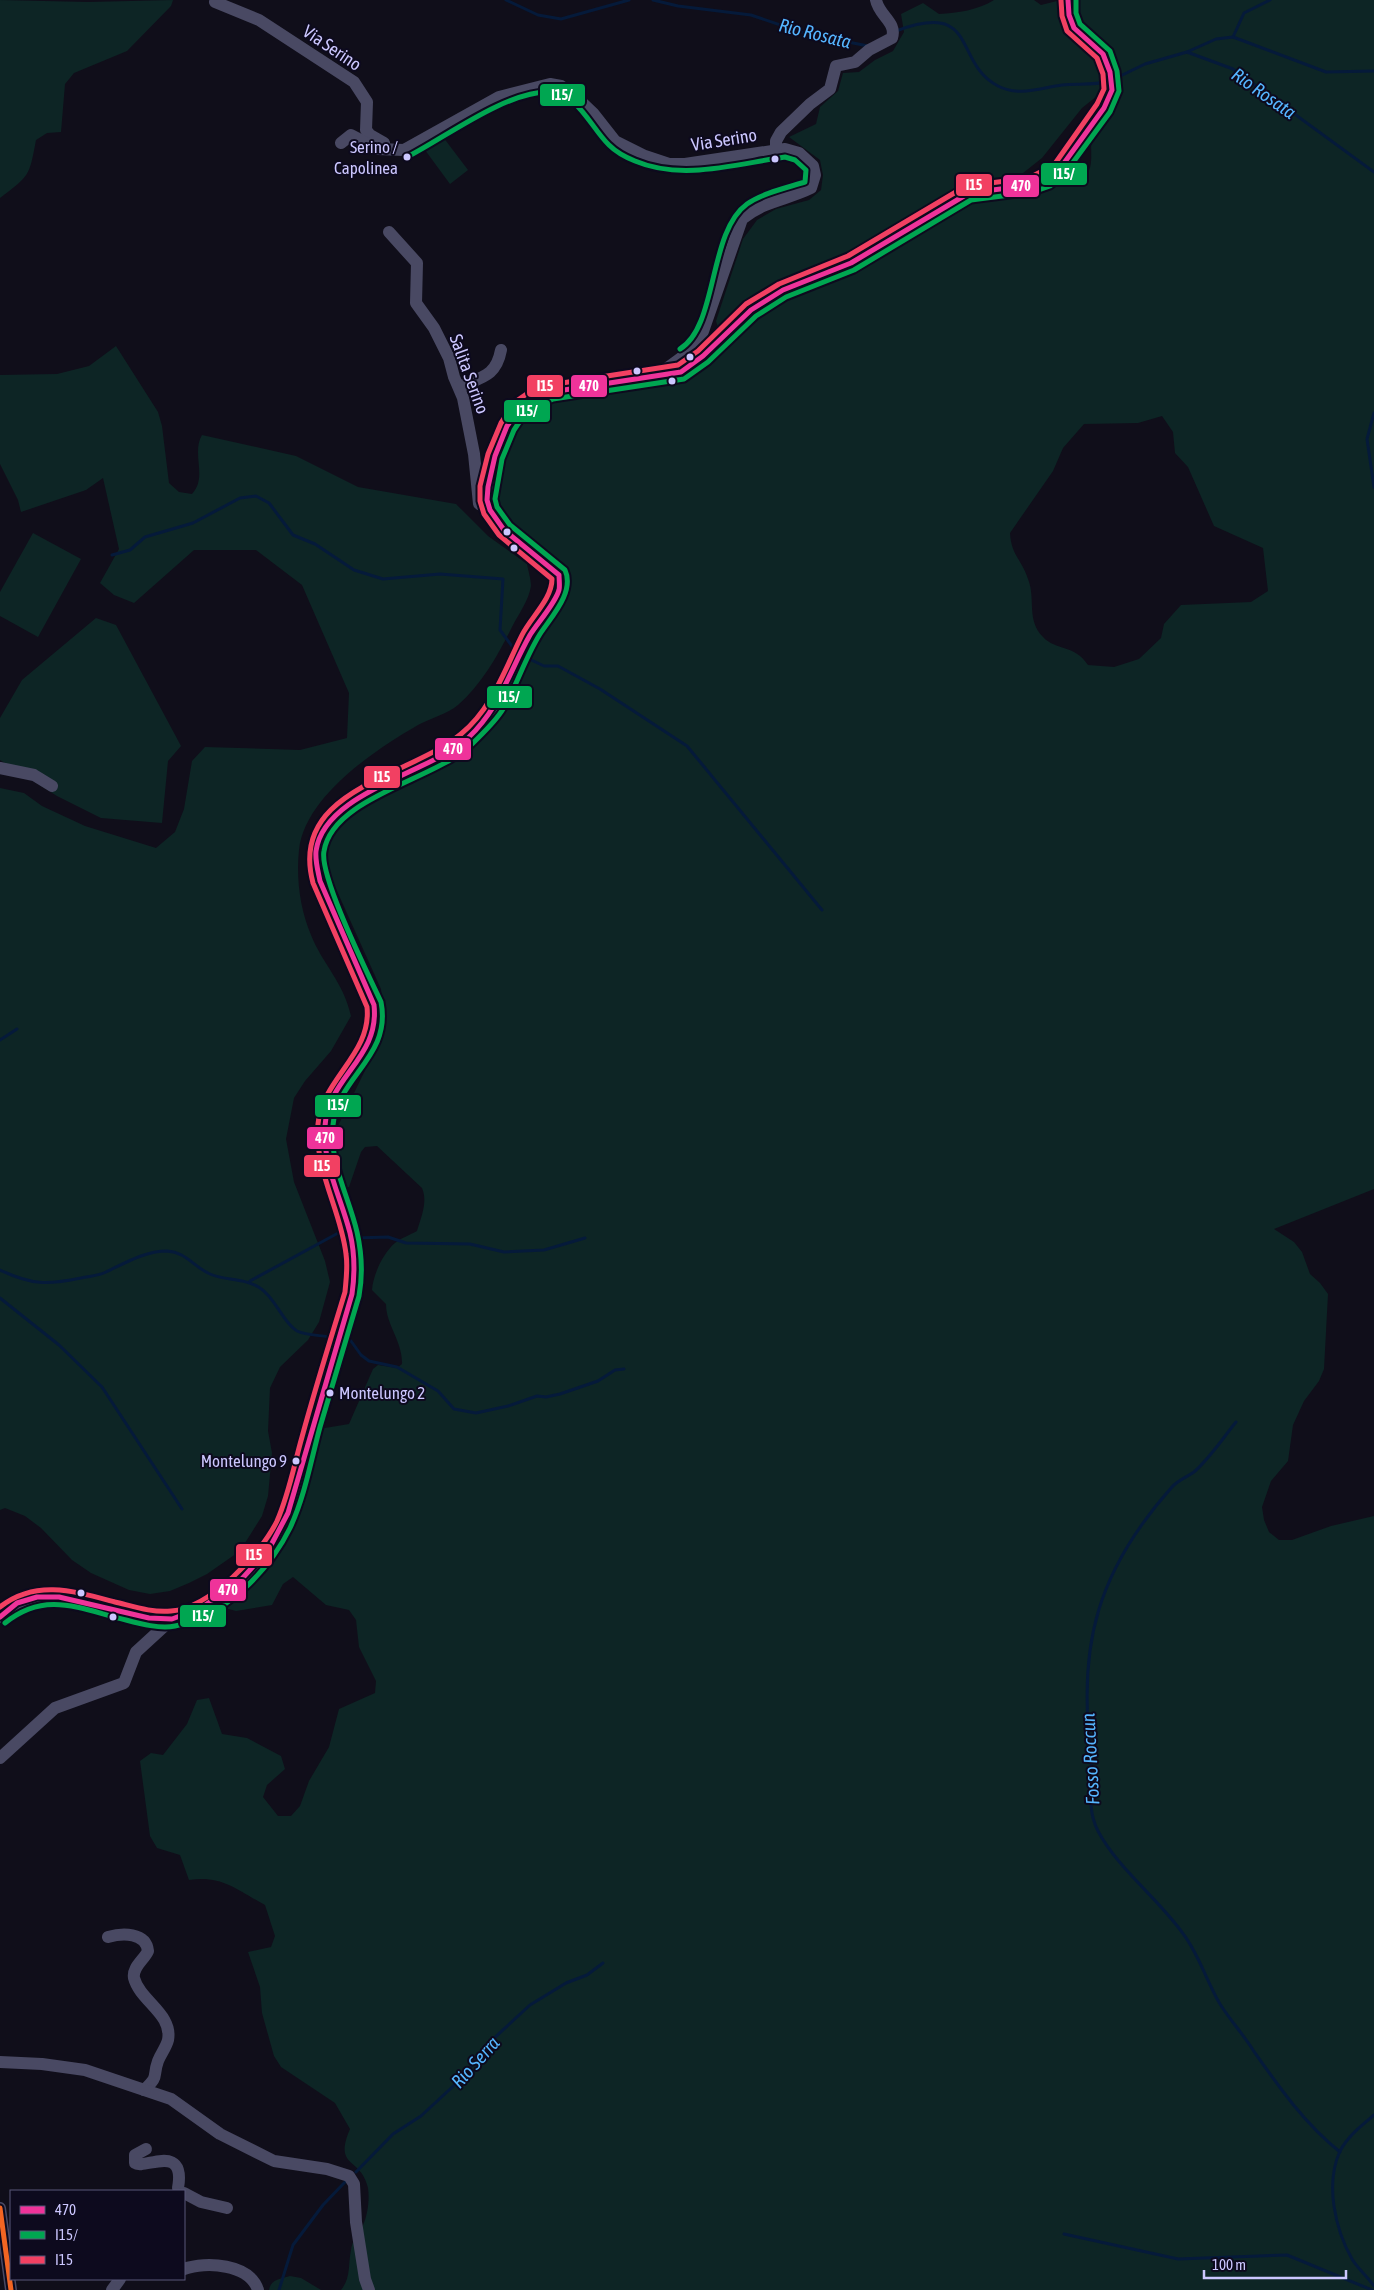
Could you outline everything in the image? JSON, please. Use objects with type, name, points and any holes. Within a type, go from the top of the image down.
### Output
[{"type":"street","points":[[776,149],[776,141],[781,132],[830,89],[836,66],[855,62],[869,50],[892,38],[895,30],[893,25],[882,14],[876,0]]},
{"type":"street","points":[[489,509],[488,486],[498,447],[510,419],[533,398],[551,392],[681,372],[698,362],[763,302],[851,263],[957,198],[984,190],[1031,185],[1046,179],[1059,170],[1104,108],[1112,90],[1110,72],[1103,54],[1074,28],[1069,15],[1068,0]]},
{"type":"street","name":"Via Serino","points":[[215,2],[259,20],[354,82],[367,102],[366,130],[370,135],[394,149]]},
{"type":"street","name":"Via Serino","points":[[341,143],[351,135],[378,148],[404,150],[499,97],[550,84],[561,86],[574,94],[593,113],[616,141],[641,155],[669,164],[685,164],[776,149],[793,151],[805,157],[813,166],[814,182],[810,188],[804,192],[772,201],[752,210],[742,218],[701,337],[694,349],[672,362],[658,375]]},
{"type":"street","name":"Salita Serino","points":[[172,1619],[217,1601],[261,1560],[277,1536],[288,1515],[352,1294],[356,1266],[353,1246],[329,1168],[325,1125],[332,1097],[353,1070],[374,1035],[377,1016],[320,881],[315,860],[318,843],[335,818],[348,805],[451,750],[467,739],[485,721],[496,706],[530,636],[559,590],[559,576],[509,536],[489,509],[479,504],[468,416],[450,358],[434,328],[416,304],[417,263],[389,232]]},
{"type":"street","points":[[459,387],[487,376],[498,364],[501,350]]},
{"type":"street","points":[[0,768],[34,775],[52,786]]},
{"type":"street","points":[[0,1618],[15,1604],[31,1598],[44,1596],[172,1619]]},
{"type":"street","points":[[0,1758],[55,1708],[124,1683],[136,1652],[172,1619]]},
{"type":"street","points":[[108,1937],[131,1935],[145,1942],[148,1951],[135,1969],[134,1977],[144,1998],[162,2017],[168,2028],[168,2039],[158,2061],[155,2080],[144,2090]]},
{"type":"street","points":[[0,2062],[70,2067],[144,2090],[171,2099],[220,2134],[274,2161],[327,2169],[349,2176],[354,2184],[356,2222],[365,2279],[369,2290]]},
{"type":"street","points":[[146,2150],[135,2155],[135,2163],[142,2165],[162,2160],[171,2162],[179,2173],[180,2190]]},
{"type":"street","points":[[180,2190],[184,2177],[191,2175]]},
{"type":"street","points":[[185,2194],[201,2202],[227,2208]]},
{"type":"street","points":[[0,2208],[11,2290]]},
{"type":"street","points":[[185,2269],[195,2265],[210,2264],[228,2268],[252,2278],[258,2290]]},
{"type":"green space","points":[[0,0],[88,2],[173,0],[171,6],[127,51],[74,73],[65,84],[61,132],[47,133],[36,140],[32,161],[27,174],[0,198]]},
{"type":"green space","points":[[994,0],[1034,0],[1041,5],[1061,0],[1064,20],[1070,34],[1096,56],[1103,73],[1102,92],[1082,108],[1042,158],[1018,177],[968,183],[835,261],[777,285],[756,297],[719,331],[716,321],[743,239],[757,220],[776,209],[809,200],[821,190],[823,175],[820,160],[789,137],[816,124],[820,107],[838,91],[843,73],[859,72],[875,60],[893,51],[904,32],[901,14],[923,3],[939,14],[968,10]]},
{"type":"green space","points":[[1075,0],[1374,0],[1374,1189],[1274,1229],[1294,1242],[1302,1252],[1310,1274],[1328,1294],[1324,1369],[1319,1381],[1304,1401],[1293,1425],[1288,1461],[1271,1481],[1262,1507],[1264,1520],[1269,1532],[1279,1540],[1292,1540],[1331,1526],[1374,1516],[1374,2290],[341,2290],[348,2276],[352,2244],[363,2225],[366,2215],[369,2198],[368,2188],[365,2178],[346,2157],[346,2142],[350,2129],[335,2103],[281,2067],[274,2056],[262,2013],[260,1987],[248,1952],[271,1947],[275,1936],[265,1905],[237,1889],[220,1882],[201,1879],[189,1880],[180,1855],[157,1848],[150,1836],[140,1761],[151,1753],[163,1755],[187,1724],[197,1700],[209,1698],[222,1734],[247,1738],[281,1756],[285,1769],[267,1785],[263,1797],[278,1816],[291,1816],[300,1806],[309,1781],[329,1747],[339,1709],[375,1693],[376,1681],[359,1647],[356,1620],[349,1610],[326,1605],[293,1577],[283,1584],[272,1605],[236,1611],[217,1606],[240,1590],[259,1571],[274,1551],[286,1529],[295,1505],[319,1429],[349,1424],[373,1369],[378,1365],[397,1368],[402,1364],[400,1348],[389,1319],[386,1304],[372,1290],[377,1271],[386,1252],[397,1241],[417,1231],[423,1210],[424,1193],[422,1188],[377,1146],[365,1147],[361,1152],[349,1187],[343,1188],[339,1184],[334,1149],[338,1126],[373,1054],[383,1013],[381,989],[324,862],[326,841],[343,814],[369,796],[470,745],[494,718],[566,585],[562,567],[524,539],[494,501],[493,488],[501,459],[515,423],[531,412],[566,396],[688,373],[712,358],[750,318],[960,201],[1085,177],[1090,167],[1093,134],[1112,101],[1117,81],[1112,59],[1108,52],[1093,35],[1077,22]],"holes":[[[1162,416],[1173,432],[1175,453],[1188,467],[1214,526],[1263,548],[1268,591],[1251,602],[1181,605],[1164,624],[1161,638],[1139,659],[1114,667],[1088,665],[1077,654],[1048,641],[1038,630],[1033,616],[1030,587],[1026,572],[1012,547],[1010,533],[1053,471],[1063,448],[1084,424],[1138,423]]]},
{"type":"green space","points":[[443,137],[468,170],[450,184],[425,150]]},
{"type":"green space","points":[[116,346],[158,412],[162,426],[169,483],[179,492],[192,494],[197,487],[199,480],[198,450],[202,435],[296,456],[358,487],[456,504],[488,536],[527,564],[531,586],[526,602],[495,658],[467,697],[454,708],[418,725],[363,761],[328,793],[314,811],[304,830],[299,850],[298,871],[304,915],[316,946],[343,993],[351,1016],[331,1051],[305,1081],[294,1098],[286,1139],[294,1182],[325,1261],[330,1282],[319,1322],[308,1340],[280,1367],[270,1388],[268,1431],[272,1453],[268,1496],[262,1516],[240,1551],[207,1574],[170,1591],[150,1594],[129,1590],[91,1573],[72,1560],[41,1528],[25,1516],[5,1508],[0,1510],[0,788],[24,793],[42,806],[85,826],[156,848],[175,832],[184,809],[192,761],[205,747],[300,750],[347,738],[349,693],[302,585],[256,550],[194,550],[134,603],[114,595],[100,583],[119,549],[103,478],[86,490],[21,512],[18,500],[0,464],[0,375],[57,374],[89,366]]},
{"type":"green space","points":[[33,533],[81,559],[38,637],[0,616],[0,592]]},
{"type":"green space","points":[[96,618],[116,625],[181,746],[168,761],[162,823],[101,818],[57,796],[0,760],[0,718],[22,680]]},
{"type":"green space","points":[[290,2276],[301,2278],[321,2290],[269,2290],[274,2282]]},
{"type":"waterway","name":"Rio Rosata","points":[[506,0],[538,15],[561,19],[629,0]]},
{"type":"waterway","name":"Rio Rosata","points":[[653,0],[678,6],[751,15],[804,33],[868,46]]},
{"type":"waterway","points":[[1233,37],[1244,13],[1270,0]]},
{"type":"waterway","name":"Rio Rosata","points":[[896,31],[923,23],[941,23],[953,28],[961,38],[974,63],[984,75],[998,86],[1014,91],[1030,91],[1062,85],[1108,81]]},
{"type":"waterway","points":[[1187,52],[1216,39],[1233,37],[1326,72],[1374,71]]},
{"type":"waterway","name":"Rio Rosata","points":[[1114,79],[1145,64],[1187,52],[1233,69],[1374,172]]},
{"type":"waterway","points":[[1374,413],[1367,439],[1374,487]]},
{"type":"waterway","points":[[112,555],[130,550],[145,537],[193,523],[240,498],[256,496],[269,503],[293,535],[315,544],[354,570],[383,579],[440,574],[503,579],[500,630],[517,653]]},
{"type":"waterway","points":[[523,656],[544,666],[558,666],[600,689],[687,746],[822,910]]},
{"type":"waterway","points":[[0,1040],[17,1029]]},
{"type":"waterway","points":[[250,1281],[340,1232],[348,1238]]},
{"type":"waterway","points":[[355,1238],[388,1237],[406,1243],[470,1244],[504,1252],[544,1250],[585,1238]]},
{"type":"waterway","points":[[0,1270],[21,1279],[58,1282],[100,1274],[151,1253],[174,1252],[210,1274],[248,1283],[260,1288],[270,1297],[287,1322],[297,1331],[334,1338]]},
{"type":"waterway","points":[[0,1298],[59,1345],[102,1387],[182,1509]]},
{"type":"waterway","points":[[341,1339],[351,1341],[361,1355],[369,1361],[397,1367],[438,1391],[454,1409],[476,1413],[508,1406],[537,1396],[546,1397],[560,1394],[598,1381],[615,1370],[624,1369]]},
{"type":"waterway","name":"Fosso Roccun","points":[[1236,1422],[1205,1461],[1194,1472],[1174,1485],[1147,1518],[1126,1548],[1110,1579],[1098,1611],[1091,1644],[1087,1678],[1087,1715],[1092,1764],[1092,1812],[1094,1822],[1106,1845],[1174,1922],[1199,1960],[1220,2004],[1272,2077],[1304,2117],[1340,2152]]},
{"type":"waterway","name":"Rio Serra","points":[[356,2172],[393,2134],[421,2116],[462,2078],[491,2041],[530,2005],[566,1983],[587,1975],[603,1963]]},
{"type":"waterway","points":[[1374,2115],[1343,2146],[1333,2178],[1334,2206],[1341,2234],[1354,2263],[1374,2286]]},
{"type":"waterway","name":"Rio Serra","points":[[279,2290],[293,2245],[323,2205],[345,2182]]},
{"type":"waterway","points":[[1064,2234],[1178,2259],[1287,2255],[1372,2290]]},
{"type":"transit line","name":"I15","points":[[0,1607],[14,1598],[27,1593],[41,1590],[56,1590],[85,1594],[149,1610],[171,1611],[186,1608],[202,1600],[233,1577],[259,1549],[277,1521],[288,1490],[312,1401],[345,1292],[346,1254],[339,1222],[320,1158],[318,1124],[321,1108],[328,1093],[355,1053],[362,1039],[366,1024],[367,1007],[313,883],[310,851],[318,826],[335,806],[358,790],[438,749],[461,734],[472,724],[497,688],[522,635],[549,594],[552,579],[499,535],[484,514],[480,501],[480,486],[488,454],[501,423],[515,402],[528,393],[549,385],[678,365],[698,351],[746,304],[779,284],[848,256],[966,186],[1029,178],[1054,165],[1097,104],[1104,89],[1103,74],[1097,58],[1067,31],[1062,16],[1061,0]]},
{"type":"transit line","name":"470","points":[[0,1617],[17,1603],[37,1597],[59,1597],[149,1618],[172,1619],[201,1608],[239,1582],[269,1549],[288,1513],[353,1286],[352,1241],[329,1167],[326,1154],[325,1126],[328,1109],[335,1094],[362,1054],[374,1023],[374,1005],[320,881],[316,851],[323,831],[338,813],[358,799],[451,750],[468,738],[496,702],[530,635],[557,595],[559,575],[504,530],[490,510],[487,500],[495,456],[507,426],[521,407],[531,400],[551,392],[681,372],[703,356],[751,310],[783,290],[851,263],[969,193],[1031,185],[1046,179],[1059,170],[1104,108],[1112,90],[1110,72],[1103,54],[1074,28],[1069,15],[1068,0]]},
{"type":"transit line","name":"I15/","points":[[5,1623],[20,1613],[35,1607],[49,1605],[78,1607],[138,1623],[157,1626],[169,1627],[193,1621],[211,1613],[243,1590],[270,1560],[290,1528],[304,1491],[320,1427],[359,1296],[361,1280],[359,1240],[354,1219],[340,1180],[334,1153],[333,1125],[337,1108],[344,1093],[372,1052],[379,1038],[382,1021],[381,1002],[336,902],[324,864],[324,851],[332,832],[346,816],[366,802],[457,756],[489,727],[503,709],[535,643],[560,604],[567,587],[565,570],[510,525],[497,507],[495,499],[502,459],[514,430],[526,412],[553,399],[684,379],[708,362],[756,316],[786,297],[854,270],[971,200],[1033,192],[1050,186],[1063,176],[1110,112],[1119,91],[1117,71],[1110,51],[1080,24],[1076,13],[1076,0]]},
{"type":"transit line","name":"I15/","points":[[407,157],[495,107],[513,99],[548,92],[558,93],[567,97],[583,112],[602,138],[618,152],[653,167],[671,170],[690,170],[728,167],[785,157],[795,160],[806,170],[805,182],[753,200],[734,217],[725,235],[701,321],[692,337],[680,349]]},
{"type":"transit line","points":[[0,2208],[11,2290]]},
{"type":"place","name":"Serino / Capolinea","points":[[407,157]]},
{"type":"place","name":"Montelungo 2","points":[[330,1393]]},
{"type":"place","name":"Montelungo 9","points":[[296,1461]]}]
